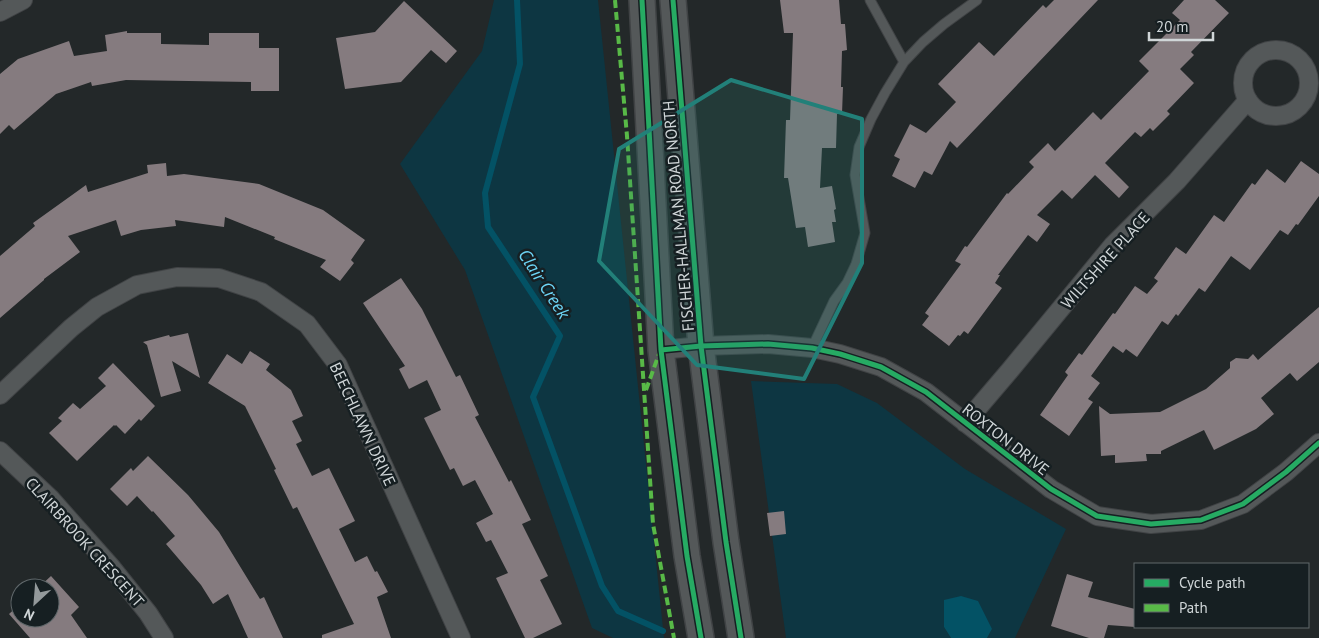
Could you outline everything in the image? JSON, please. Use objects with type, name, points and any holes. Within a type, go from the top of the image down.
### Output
[{"type":"main road","name":"FISCHER-HALLMAN ROAD NORTH","points":[[642,0],[661,350],[687,556],[701,638]]},
{"type":"main road","name":"FISCHER-HALLMAN ROAD NORTH","points":[[674,0],[702,346],[726,542],[741,638]]},
{"type":"street","points":[[0,12],[23,0]]},
{"type":"street","name":"WILTSHIRE PLACE","points":[[964,422],[1011,369],[1113,245],[1177,181],[1248,100]]},
{"type":"street","name":"BEECHLAWN DRIVE","points":[[0,394],[71,328],[97,307],[137,285],[177,277],[219,278],[261,292],[307,324],[338,365],[461,638]]},
{"type":"street","name":"ROXTON DRIVE","points":[[661,350],[702,346],[768,344],[812,348],[840,354],[881,367],[926,392],[1051,489],[1097,516],[1150,524],[1201,520],[1243,504],[1286,472],[1319,443]]},
{"type":"street","name":"CLAIRBROOK CRESCENT","points":[[0,451],[50,498],[112,568],[148,613],[164,638]]},
{"type":"lane","points":[[870,0],[904,62]]},
{"type":"lane","points":[[812,348],[834,301],[847,283],[856,264],[865,233],[855,175],[859,147],[871,119],[904,62],[944,24],[977,0]]},
{"type":"highlighted area","points":[[731,80],[862,119],[862,263],[804,379],[697,365],[599,261],[619,149]]},
{"type":"shaded area","points":[[494,0],[598,0],[664,638],[613,638],[592,628],[465,270],[400,164],[482,51]]},
{"type":"shaded area","points":[[751,381],[837,384],[877,403],[965,469],[1066,529],[1015,638],[987,638],[992,629],[944,627],[951,638],[786,638]]},
{"type":"shaded area","points":[[961,596],[978,601],[992,629],[987,638],[951,638],[944,627],[944,600]]},
{"type":"building","points":[[780,0],[839,0],[841,24],[845,24],[847,50],[842,51],[842,114],[837,114],[836,148],[822,148],[820,188],[832,186],[836,209],[834,210],[836,222],[832,222],[835,242],[808,247],[805,227],[796,228],[788,178],[784,178],[786,120],[790,120],[793,33],[784,33]]},
{"type":"building","points":[[1054,0],[1098,0],[957,148],[950,141],[932,175],[924,171],[915,188],[892,176],[900,159],[894,156],[910,124],[926,133],[956,102],[938,84],[979,42],[994,56],[1043,5],[1046,8]]},
{"type":"building","points":[[1184,0],[1215,0],[1229,13],[1191,52],[1194,55],[1180,69],[1194,83],[1167,111],[1170,114],[1153,131],[1150,128],[1141,137],[1135,132],[1105,163],[1129,187],[1119,198],[1095,175],[1072,199],[1062,190],[1037,215],[1050,224],[1037,242],[1028,235],[998,275],[1000,275],[995,283],[1002,288],[968,334],[964,331],[949,346],[922,325],[929,316],[925,313],[961,264],[955,261],[965,246],[967,247],[1007,193],[1034,167],[1029,162],[1048,143],[1055,151],[1093,112],[1101,120],[1149,71],[1139,61],[1180,20],[1172,13]]},
{"type":"building","points":[[404,1],[457,51],[446,63],[431,50],[401,82],[345,89],[336,38],[375,32]]},
{"type":"building","points":[[127,31],[127,33],[161,33],[161,44],[209,45],[209,33],[259,33],[259,48],[279,48],[279,91],[251,91],[251,82],[126,80],[92,86],[91,82],[56,94],[14,130],[9,125],[0,134],[0,74],[18,59],[69,41],[74,56],[107,51],[105,35]]},
{"type":"building","points":[[1301,161],[1319,174],[1319,196],[1298,225],[1296,224],[1288,235],[1280,230],[1250,270],[1231,256],[1205,292],[1199,288],[1178,316],[1176,314],[1168,325],[1162,321],[1137,357],[1126,349],[1123,353],[1113,346],[1091,376],[1100,383],[1088,399],[1093,402],[1069,436],[1040,415],[1068,375],[1065,372],[1079,353],[1082,355],[1135,286],[1147,294],[1158,281],[1154,278],[1176,247],[1186,254],[1214,215],[1224,222],[1252,183],[1255,185],[1267,169],[1285,183]]},
{"type":"building","points":[[166,163],[167,176],[184,174],[259,184],[323,210],[365,240],[351,260],[354,263],[340,281],[320,267],[326,260],[225,217],[224,227],[175,220],[176,226],[141,230],[121,236],[116,220],[68,236],[80,252],[44,279],[0,318],[0,256],[35,226],[33,223],[86,185],[88,192],[148,173],[147,165]]},
{"type":"building","points":[[401,278],[422,309],[456,377],[460,375],[479,415],[475,417],[509,482],[511,480],[531,520],[522,524],[548,576],[540,580],[562,624],[533,638],[525,638],[496,578],[508,573],[491,540],[486,542],[476,523],[493,514],[475,480],[463,486],[454,468],[450,470],[424,418],[441,410],[427,380],[409,389],[399,369],[405,366],[363,303]]},
{"type":"building","points":[[1319,307],[1319,362],[1297,381],[1290,373],[1261,398],[1274,414],[1256,429],[1214,450],[1204,430],[1161,451],[1161,454],[1146,454],[1147,461],[1115,463],[1115,455],[1101,456],[1099,406],[1110,414],[1160,412],[1206,389],[1230,368],[1230,362],[1236,358],[1248,359],[1253,354],[1258,360]]},
{"type":"building","points":[[188,333],[200,378],[172,361],[181,391],[161,397],[147,345],[143,342],[169,335],[170,337]]},
{"type":"building","points":[[250,351],[270,364],[266,370],[291,390],[303,416],[292,421],[302,441],[296,444],[312,476],[329,468],[355,521],[339,529],[355,562],[367,556],[388,592],[377,597],[391,638],[322,638],[322,635],[354,624],[297,507],[293,509],[245,406],[208,383],[227,354],[242,364]]},
{"type":"building","points":[[113,363],[155,406],[125,434],[114,425],[77,461],[49,433],[62,421],[58,418],[73,403],[80,409],[106,386],[98,378]]},
{"type":"building","points":[[148,456],[188,495],[219,532],[260,599],[264,597],[283,638],[248,638],[228,594],[213,604],[201,585],[166,544],[175,536],[153,511],[137,496],[127,506],[110,489],[131,468],[133,471]]},
{"type":"building","points":[[784,511],[786,534],[770,536],[767,513]]},
{"type":"building","points":[[1067,574],[1093,582],[1088,597],[1134,609],[1134,627],[1108,625],[1104,638],[1089,638],[1051,626]]},
{"type":"building","points":[[60,586],[79,607],[71,615],[87,638],[30,638],[21,628],[60,628]]},
{"type":"waterway","name":"Clair Creek","points":[[517,0],[520,64],[485,193],[488,227],[560,336],[533,397],[602,586],[618,611],[663,631]]},
{"type":"marked path","points":[[615,0],[627,136],[653,524],[674,638]]},
{"type":"marked path","points":[[646,390],[659,354]]},
{"type":"cycle path","points":[[642,0],[661,350],[687,556],[701,638]]},
{"type":"cycle path","points":[[673,0],[701,346],[726,542],[741,638]]},
{"type":"cycle path","points":[[661,350],[701,346],[768,344],[812,348],[840,354],[881,367],[926,392],[1051,489],[1097,516],[1151,524],[1201,520],[1243,504],[1286,472],[1319,443]]}]
